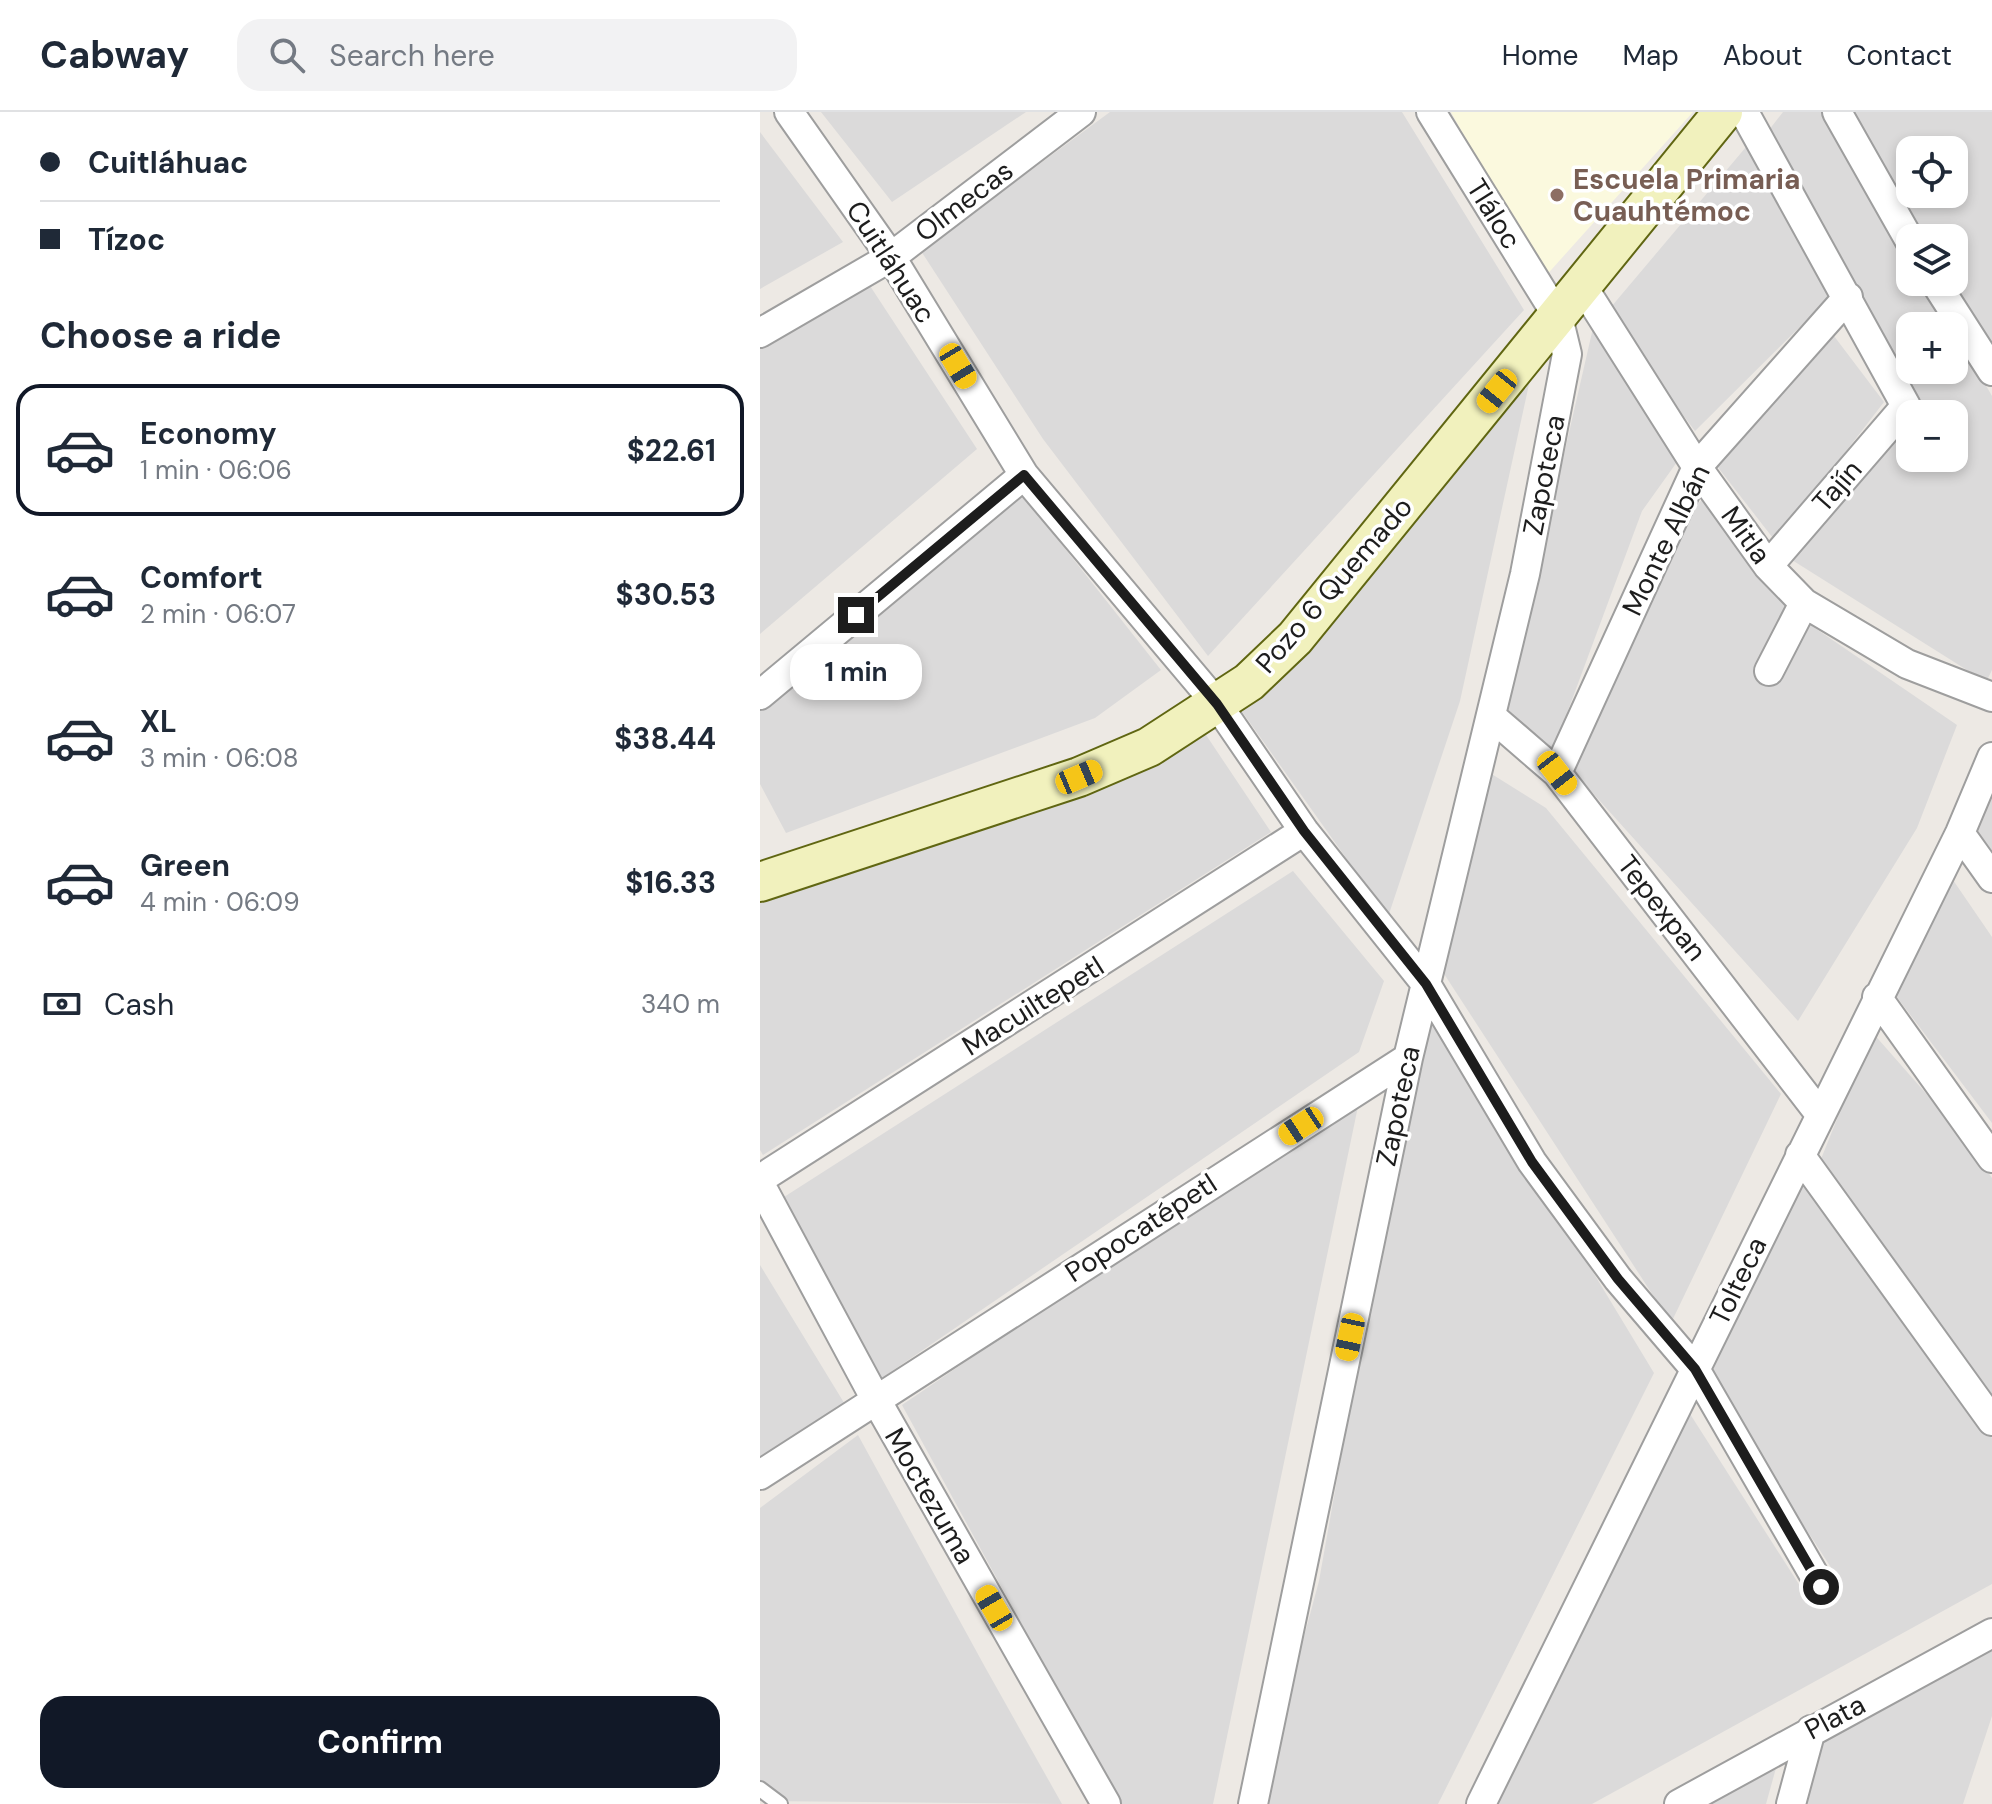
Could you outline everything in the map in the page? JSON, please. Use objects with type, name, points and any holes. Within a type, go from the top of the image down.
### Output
[{"type":"main road","name":"Pozo 6 Quemado","points":[[763,874],[1079,777],[1149,747],[1249,682],[1295,638],[1723,112]]},
{"type":"street","name":"Cuitláhuac","points":[[789,112],[891,257],[1024,475],[1217,704],[1304,831],[1426,984],[1532,1162],[1618,1279],[1695,1369],[1821,1587]]},
{"type":"street","name":"Olmecas","points":[[760,333],[891,257],[1081,112]]},
{"type":"street","name":"Tláloc","points":[[1431,112],[1558,317]]},
{"type":"street","points":[[1744,112],[1848,297]]},
{"type":"street","points":[[1837,112],[1900,224]]},
{"type":"street","name":"Mitla","points":[[1581,284],[1697,467],[1768,566],[1804,603],[1907,664],[1992,697]]},
{"type":"street","points":[[1944,296],[1992,371]]},
{"type":"street","name":"Tajín","points":[[1768,566],[1906,406],[1848,297]]},
{"type":"street","name":"Monte Albán","points":[[1557,773],[1697,467],[1848,297]]},
{"type":"street","name":"Zapoteca","points":[[1253,1804],[1408,1058],[1525,574],[1567,354],[1558,317]]},
{"type":"street","points":[[760,695],[1024,475]]},
{"type":"street","points":[[1769,671],[1804,603]]},
{"type":"street","name":"Tepexpan","points":[[1491,716],[1557,773],[1819,1113]]},
{"type":"street","name":"Tolteca","points":[[1481,1804],[1819,1113],[1960,833],[1992,757]]},
{"type":"street","name":"Macuiltepetl","points":[[760,1182],[1304,831]]},
{"type":"street","points":[[1960,833],[1992,878]]},
{"type":"street","points":[[1877,997],[1992,1158]]},
{"type":"street","name":"Popocatépetl","points":[[760,1475],[875,1398],[1408,1058]]},
{"type":"street","points":[[1800,1155],[1992,1421]]},
{"type":"street","name":"Moctezuma","points":[[760,1182],[875,1398],[1106,1804]]},
{"type":"street","name":"Plata","points":[[1679,1804],[1992,1633]]},
{"type":"street","points":[[1791,1804],[1811,1730]]},
{"type":"lane","points":[[760,1789],[780,1804]]},
{"type":"shaded area","points":[[821,112],[1026,112],[892,202]]},
{"type":"shaded area","points":[[1110,112],[1402,112],[1524,310],[1208,656],[1043,439],[921,251]]},
{"type":"shaded area","name":"Escuela Primaria Cuauhtémoc","points":[[1451,112],[1693,112],[1543,279]]},
{"type":"shaded area","points":[[1783,112],[1828,112],[1896,230],[1896,296],[1934,296],[1944,312],[1896,312],[1896,367],[1769,130]]},
{"type":"shaded area","points":[[1846,112],[1992,112],[1992,355],[1956,296],[1968,296],[1968,224],[1914,224],[1904,208],[1968,208],[1968,136],[1896,136],[1896,195]]},
{"type":"shaded area","points":[[760,132],[843,242],[760,289]]},
{"type":"shaded area","points":[[1746,147],[1802,220],[1835,292],[1695,431],[1606,313]]},
{"type":"shaded area","points":[[855,263],[977,449],[760,634],[760,330]]},
{"type":"shaded area","points":[[1593,328],[1682,455],[1642,511],[1547,767],[1501,729]]},
{"type":"shaded area","points":[[1834,336],[1884,402],[1776,542],[1713,461]]},
{"type":"shaded area","points":[[1968,354],[1992,396],[1992,670],[1986,682],[1792,560],[1896,437],[1896,472],[1968,472],[1968,400],[1914,400],[1905,384],[1968,384]]},
{"type":"shaded area","points":[[1531,375],[1460,701],[1388,917],[1238,706]]},
{"type":"shaded area","points":[[1014,484],[1161,670],[1095,718],[786,833],[760,784],[760,702]]},
{"type":"shaded area","points":[[1702,500],[1790,611],[1957,725],[1917,828],[1798,1021],[1572,770],[1650,547]]},
{"type":"shaded area","points":[[1200,726],[1271,832],[763,1155],[760,1150],[760,889]]},
{"type":"shaded area","points":[[1490,773],[1546,808],[1781,1094],[1671,1323],[1437,963]]},
{"type":"shaded area","points":[[1992,798],[1992,881],[1968,846]]},
{"type":"shaded area","points":[[1293,871],[1384,981],[1359,1052],[879,1380],[784,1197]]},
{"type":"shaded area","points":[[1953,880],[1992,937],[1992,1123],[1890,988]]},
{"type":"shaded area","points":[[1435,1011],[1654,1373],[1438,1804],[1259,1804],[1319,1581],[1417,1029]]},
{"type":"shaded area","points":[[1872,1032],[1958,1130],[1992,1178],[1992,1400],[1821,1159]]},
{"type":"shaded area","points":[[1361,1092],[1213,1804],[1120,1804],[902,1405]]},
{"type":"shaded area","points":[[1808,1172],[1992,1438],[1992,1584],[1592,1804],[1483,1804],[1683,1403],[1809,1600],[1843,1586],[1703,1370]]},
{"type":"shaded area","points":[[760,1265],[846,1406],[760,1461]]},
{"type":"shaded area","points":[[858,1435],[1062,1804],[760,1801],[760,1508]]},
{"type":"shaded area","points":[[1992,1640],[1992,1716],[1963,1804],[1804,1804],[1826,1730]]},
{"type":"shaded area","points":[[1776,1768],[1766,1804],[1703,1804]]},
{"type":"place","name":"Escuela Primaria Cuauhtémoc","points":[[1557,195]]},
{"type":"route","points":[[856,615],[1024,475],[1217,704],[1304,831],[1426,984],[1532,1162],[1618,1279],[1695,1369],[1821,1587]]}]
